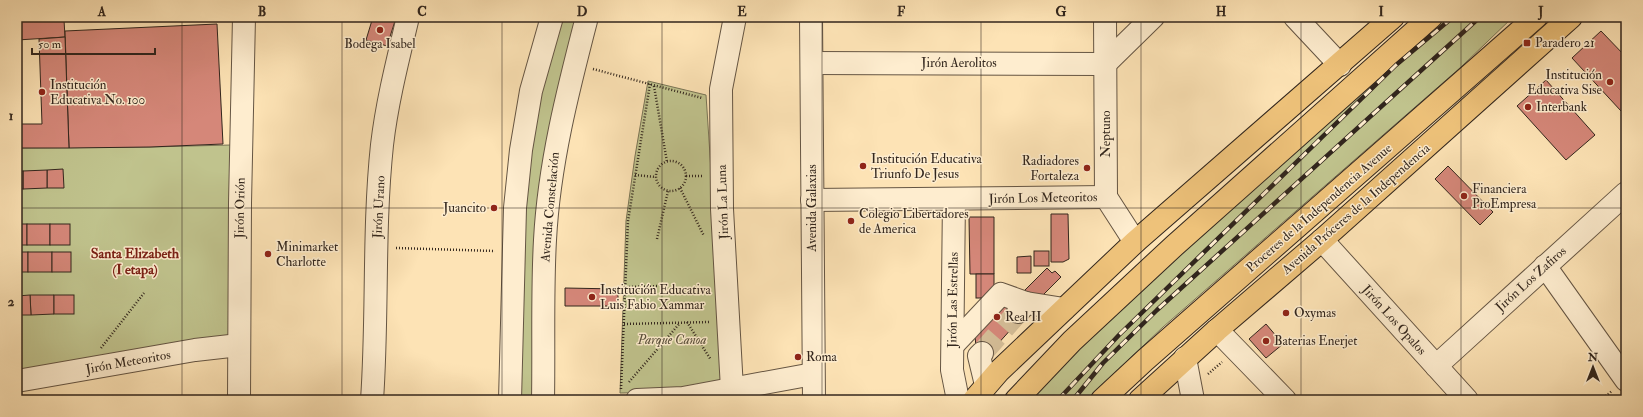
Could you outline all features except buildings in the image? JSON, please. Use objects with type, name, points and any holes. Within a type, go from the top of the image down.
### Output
[{"type":"main road","points":[[980,393],[999,371],[1135,242],[1340,65],[1393,17]]},
{"type":"main road","points":[[1016,400],[1078,335],[1174,246],[1431,17]]},
{"type":"main road","name":"Proceres de la Independencia Avenue","points":[[1102,400],[1145,360],[1536,17]]},
{"type":"main road","name":"Avenida Próceres de la Independencia","points":[[1140,400],[1185,358],[1322,240],[1571,17]]},
{"type":"street","name":"Jirón Orión","points":[[239,400],[240,196],[244,17]]},
{"type":"street","name":"Jirón Urano","points":[[372,400],[378,198],[382,145],[388,108],[408,17]]},
{"type":"street","points":[[510,400],[515,208],[521,150],[531,91],[552,17]]},
{"type":"street","name":"Avenida Constelación","points":[[543,400],[545,239],[557,141],[587,17]]},
{"type":"street","name":"Jirón La Luna","points":[[732,389],[722,209],[721,88],[735,17]]},
{"type":"street","name":"Avenida Galaxias","points":[[811,17],[814,400]]},
{"type":"street","name":"Neptuno","points":[[1105,17],[1106,197]]},
{"type":"street","points":[[1105,64],[1153,17]]},
{"type":"street","points":[[1295,17],[1340,65]]},
{"type":"street","name":"Jirón Aerolitos","points":[[812,63],[1105,64]]},
{"type":"street","name":"Jirón Los Zafiros","points":[[1436,366],[1626,193]]},
{"type":"street","points":[[1106,197],[1135,242]]},
{"type":"street","name":"Jirón Los Meteoritos","points":[[812,200],[1106,197]]},
{"type":"street","name":"Jirón Las Estrellas","points":[[954,198],[952,370],[958,400]]},
{"type":"street","name":"Jirón Los Opalos","points":[[1322,240],[1467,400]]},
{"type":"street","points":[[1545,266],[1626,380]]},
{"type":"street","points":[[952,345],[1001,294],[1022,307],[1064,309]]},
{"type":"street","points":[[1217,330],[1285,400]]},
{"type":"street","name":"Jirón Meteoritos","points":[[17,381],[195,350],[239,345]]},
{"type":"street","points":[[980,393],[979,356],[982,352]]},
{"type":"street","points":[[1185,358],[1193,400]]},
{"type":"street","points":[[637,400],[683,398],[814,374]]},
{"type":"path","points":[[575,64],[721,103]]},
{"type":"path","points":[[650,84],[628,221],[621,392],[680,323]]},
{"type":"path","points":[[654,85],[667,162]]},
{"type":"path","points":[[673,161],[683,167],[686,176],[684,184],[680,188],[668,191],[659,184],[656,176],[658,168],[667,162],[673,161]]},
{"type":"path","points":[[635,176],[656,176]]},
{"type":"path","points":[[686,176],[706,176]]},
{"type":"path","points":[[680,188],[707,243]]},
{"type":"path","points":[[657,239],[668,191]]},
{"type":"path","points":[[377,247],[514,252]]},
{"type":"path","points":[[626,287],[658,286]]},
{"type":"path","points":[[99,350],[144,293]]},
{"type":"path","points":[[687,322],[711,361]]},
{"type":"path","points":[[624,324],[728,322]]},
{"type":"path","points":[[1203,379],[1223,361]]},
{"type":"green space","points":[[559,17],[582,17],[569,65],[538,400],[517,400],[528,150]]},
{"type":"green space","points":[[1447,17],[1513,17],[1461,67],[1163,327],[1086,400],[1028,400],[1079,347],[1179,253],[1402,59]]},
{"type":"green space","name":"Parque Canoa","points":[[648,81],[706,95],[725,382],[668,392],[620,393],[626,221]]},
{"type":"green space","points":[[231,145],[231,336],[17,371],[17,148]]},
{"type":"tunnel","points":[[982,353],[1018,312]]},
{"type":"railway","points":[[1058,400],[1119,335],[1396,65],[1453,17]]},
{"type":"railway","points":[[1073,400],[1103,363],[1157,310],[1480,17]]},
{"type":"place","name":"Bodega Isabel","points":[[380,30]]},
{"type":"place","name":"Paradero 21","points":[[1527,43]]},
{"type":"place","name":"Institución Educativa Sise","points":[[1610,82]]},
{"type":"place","name":"Institución Educativa No. 100","points":[[42,92]]},
{"type":"place","name":"Interbank","points":[[1528,107]]},
{"type":"place","name":"Institución Educativa Triunfo De Jesus","points":[[863,166]]},
{"type":"place","name":"Radiadores Fortaleza","points":[[1087,168]]},
{"type":"place","name":"Financiera ProEmpresa","points":[[1464,196]]},
{"type":"place","name":"Juancito","points":[[494,208]]},
{"type":"place","name":"Colegio Libertadores de America","points":[[851,221]]},
{"type":"place","name":"Minimarket Charlotte","points":[[268,254]]},
{"type":"place","name":"Institución Educativa Luis Fabio Xammar","points":[[592,297]]},
{"type":"place","name":"Oxymas","points":[[1286,313]]},
{"type":"place","name":"Real II","points":[[997,317]]},
{"type":"place","name":"Baterias Enerjet","points":[[1266,341]]},
{"type":"place","name":"Roma","points":[[798,357]]},
{"type":"district","name":"Santa Elizabeth (I etapa)","points":[[135,262]]}]
